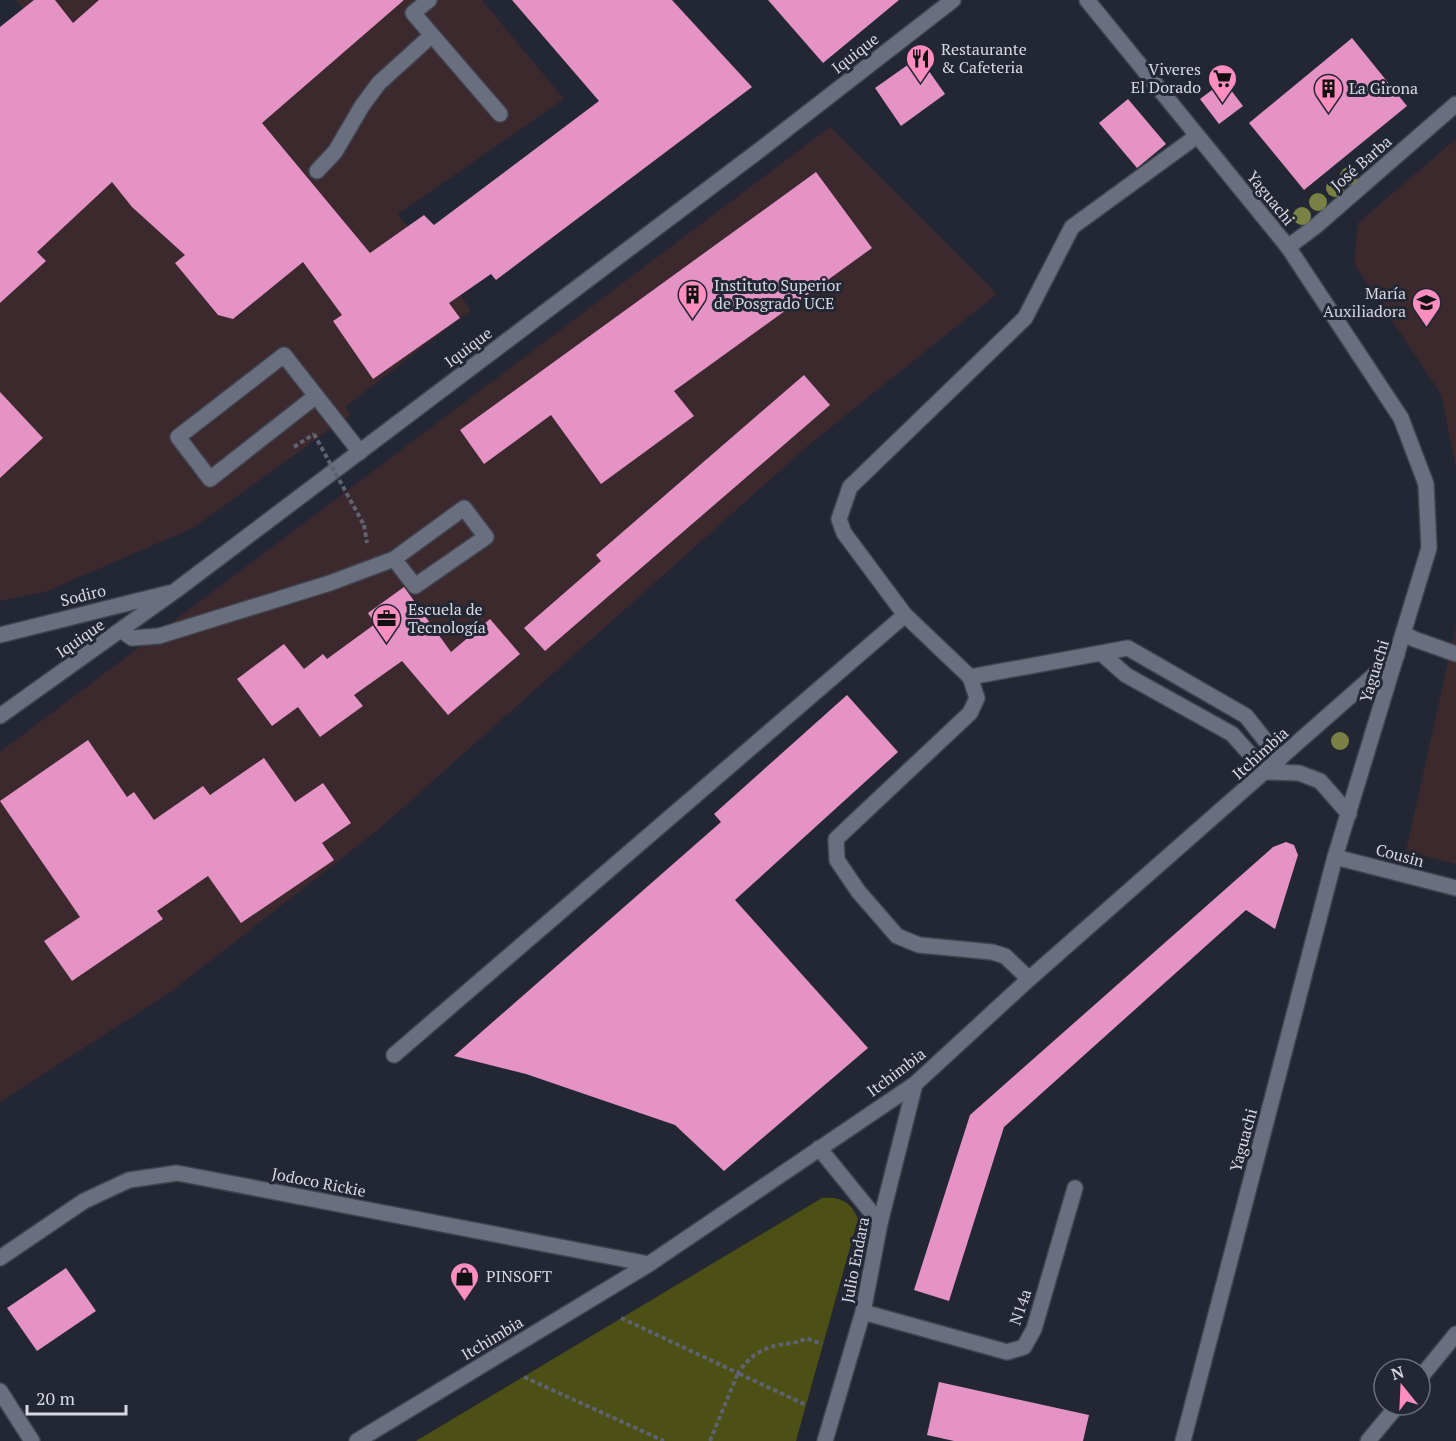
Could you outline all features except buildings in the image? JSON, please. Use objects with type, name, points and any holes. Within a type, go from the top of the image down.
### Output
[{"type":"street","points":[[429,0],[413,13],[500,114]]},
{"type":"street","name":"Iquique","points":[[0,716],[122,631],[751,157],[953,0]]},
{"type":"street","name":"Yaguachi","points":[[1087,0],[1288,247],[1401,418],[1426,484],[1429,548],[1335,857],[1183,1441]]},
{"type":"street","points":[[317,171],[335,152],[362,106],[379,83],[432,35]]},
{"type":"street","name":"José Barba","points":[[1288,247],[1324,219],[1456,104]]},
{"type":"street","points":[[1029,980],[1005,956],[992,952],[919,945],[897,936],[858,891],[837,860],[836,839],[970,713],[977,698],[970,677],[905,615],[844,533],[839,519],[850,487],[1025,318],[1072,227],[1197,136]]},
{"type":"street","points":[[316,396],[210,478],[178,437],[285,355],[360,452]]},
{"type":"street","points":[[122,631],[132,638],[159,636],[330,583],[394,559],[464,508],[486,537],[415,586],[394,559]]},
{"type":"street","name":"Sodiro","points":[[0,635],[175,591]]},
{"type":"street","points":[[394,1055],[905,615]]},
{"type":"street","points":[[1404,633],[1456,654]]},
{"type":"street","points":[[970,677],[1128,648],[1246,716],[1280,759]]},
{"type":"street","points":[[1101,653],[1126,675],[1232,734],[1266,772],[1299,773],[1320,781],[1349,814]]},
{"type":"street","name":"Itchimbia","points":[[357,1441],[649,1264],[915,1084],[1029,980],[1398,654]]},
{"type":"street","name":"Cousin","points":[[1335,857],[1456,888]]},
{"type":"street","name":"Julio Endara","points":[[825,1441],[863,1312],[880,1223],[915,1084]]},
{"type":"street","points":[[819,1148],[880,1223]]},
{"type":"street","name":"Jodoco Rickie","points":[[0,1258],[84,1201],[129,1180],[177,1173],[649,1264]]},
{"type":"street","name":"N14a","points":[[863,1312],[1007,1352],[1024,1347],[1034,1329],[1075,1188]]},
{"type":"street","points":[[1432,1363],[1456,1334]]},
{"type":"street","points":[[0,1391],[32,1441]]},
{"type":"street","points":[[1368,1441],[1388,1417]]},
{"type":"path","points":[[314,434],[364,525]]},
{"type":"path","points":[[621,1318],[806,1405]]},
{"type":"path","points":[[710,1441],[738,1373],[751,1356],[762,1350],[799,1343],[807,1338],[822,1344]]},
{"type":"path","points":[[524,1377],[664,1441]]},
{"type":"shaded area","points":[[16,0],[482,0],[564,99],[398,214],[471,310],[345,407],[351,414],[193,528],[45,592],[0,601],[0,69],[41,32]]},
{"type":"shaded area","points":[[830,127],[997,294],[810,444],[379,829],[172,991],[0,1102],[0,752]]},
{"type":"shaded area","name":"María Auxiliadora","points":[[1456,139],[1456,468],[1441,394],[1354,263],[1358,223]]},
{"type":"shaded area","points":[[1456,626],[1456,864],[1406,851]]},
{"type":"green space","points":[[822,1198],[844,1201],[852,1208],[858,1219],[796,1441],[416,1441]]},
{"type":"place","name":"Restaurante & Cafeteria","points":[[920,84]]},
{"type":"place","name":"Viveres El Dorado","points":[[1222,104]]},
{"type":"place","name":"La Girona","points":[[1328,114]]},
{"type":"place","name":"Instituto Superior de Posgrado UCE","points":[[693,320]]},
{"type":"place","name":"María Auxiliadora","points":[[1427,328]]},
{"type":"place","name":"Escuela de Tecnología","points":[[387,644]]},
{"type":"place","name":"PINSOFT","points":[[465,1302]]}]
